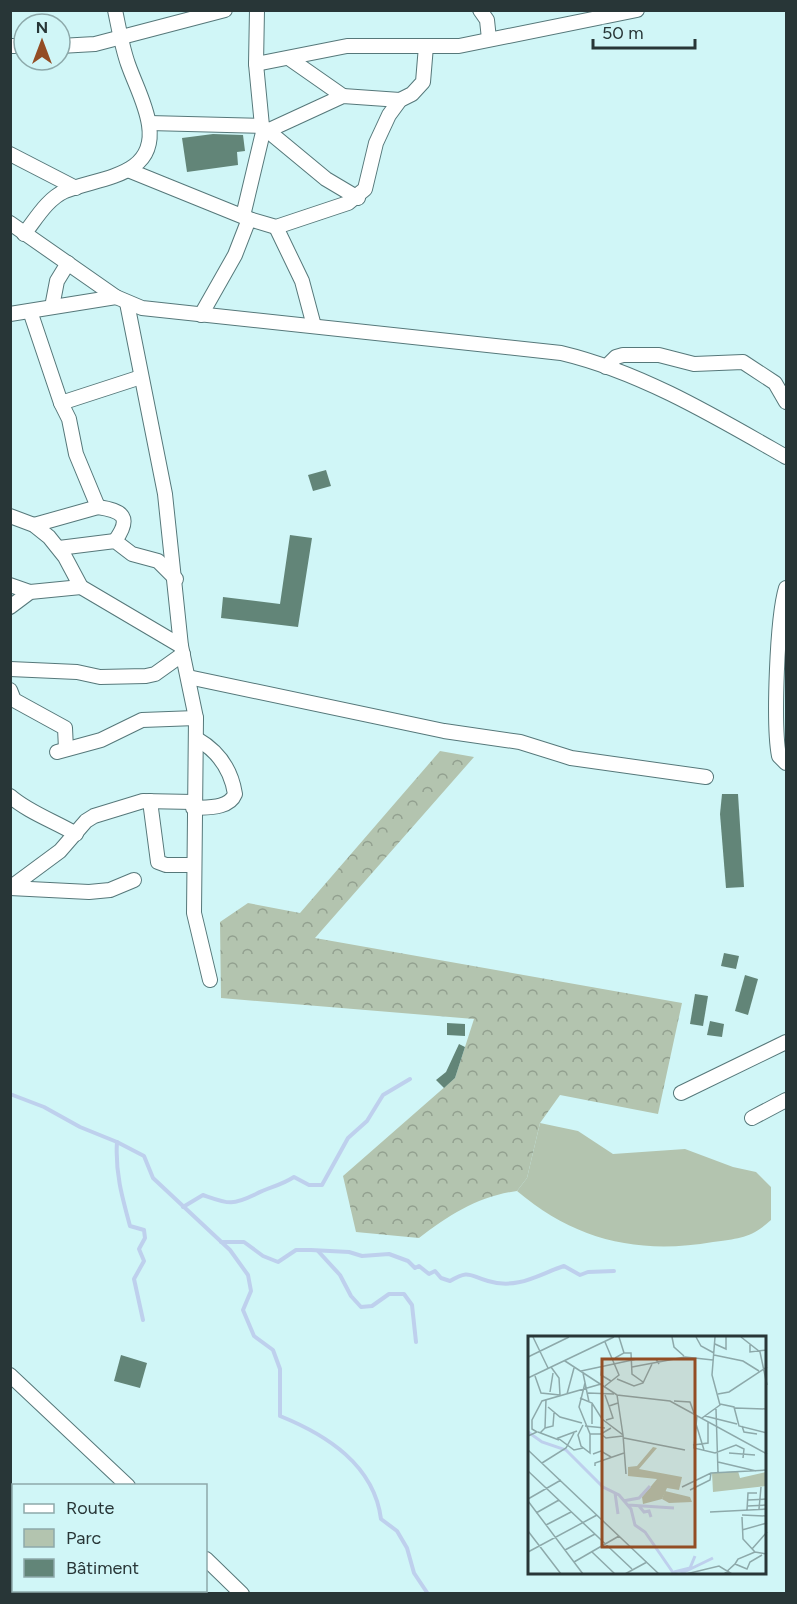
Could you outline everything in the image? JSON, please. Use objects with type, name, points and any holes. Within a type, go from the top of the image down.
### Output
[{"type":"street","points":[[24,234],[55,198],[76,188],[95,184],[128,170],[141,160],[149,148],[149,123],[121,38],[115,10]]},
{"type":"street","points":[[72,45],[95,44],[121,38],[225,10]]},
{"type":"street","points":[[201,315],[236,255],[264,128],[256,64],[257,10]]},
{"type":"street","points":[[480,10],[487,20],[489,39]]},
{"type":"street","points":[[256,64],[347,46],[459,46],[637,10]]},
{"type":"street","points":[[128,170],[246,218],[276,227],[358,198],[365,189],[382,127],[400,100],[412,94],[423,82],[426,46]]},
{"type":"street","points":[[290,59],[343,96]]},
{"type":"street","points":[[149,123],[264,128],[343,96],[400,100]]},
{"type":"street","points":[[264,128],[327,179],[358,198]]},
{"type":"street","points":[[10,154],[76,188]]},
{"type":"street","points":[[10,223],[121,300],[142,308],[548,351],[584,358],[691,406],[786,457]]},
{"type":"street","points":[[276,227],[302,280],[314,326]]},
{"type":"street","points":[[52,307],[57,280],[68,264]]},
{"type":"street","points":[[10,314],[121,300]]},
{"type":"street","points":[[121,300],[141,377],[165,495],[182,650],[196,718],[193,805],[195,921],[210,980]]},
{"type":"street","points":[[30,311],[61,404],[69,418],[76,454],[98,507]]},
{"type":"street","points":[[606,367],[616,357],[623,355],[659,355],[694,364],[743,362],[775,384],[786,402]]},
{"type":"street","points":[[61,404],[141,377]]},
{"type":"street","points":[[34,525],[98,507],[116,510],[121,514],[123,525],[115,541]]},
{"type":"street","points":[[10,516],[34,525],[59,548],[81,587],[182,650]]},
{"type":"street","points":[[59,548],[115,541],[132,554],[158,561],[176,579]]},
{"type":"street","points":[[10,585],[30,592],[81,587]]},
{"type":"street","points":[[786,588],[780,621],[782,732],[779,756],[786,763]]},
{"type":"street","points":[[10,608],[30,592]]},
{"type":"street","points":[[10,669],[77,672],[100,677],[146,676],[155,674],[182,650]]},
{"type":"street","points":[[188,677],[444,731],[520,742],[571,758],[706,777]]},
{"type":"street","points":[[10,690],[14,700],[65,728],[62,750],[101,740],[142,720],[196,718]]},
{"type":"street","points":[[10,888],[60,851],[94,816],[116,807],[150,801],[223,805],[233,800],[236,794],[224,763],[209,746],[197,739]]},
{"type":"street","points":[[10,796],[21,806],[44,815],[76,834]]},
{"type":"street","points":[[150,801],[158,862],[166,866],[193,865]]},
{"type":"street","points":[[10,888],[89,892],[110,890],[134,880]]},
{"type":"street","points":[[681,1093],[786,1042]]},
{"type":"street","points":[[752,1118],[786,1100]]},
{"type":"street","points":[[10,1375],[127,1484]]},
{"type":"street","points":[[207,1560],[242,1593]]},
{"type":"green space","points":[[440,751],[474,757],[315,938],[682,1003],[658,1114],[560,1095],[540,1123],[527,1178],[517,1191],[477,1202],[419,1238],[356,1232],[343,1176],[455,1078],[474,1019],[221,998],[220,922],[248,903],[300,913]]},
{"type":"green space","points":[[540,1123],[578,1131],[613,1154],[685,1149],[733,1167],[756,1172],[771,1187],[771,1220],[757,1231],[744,1237],[685,1246],[633,1244],[609,1240],[585,1232],[539,1208],[517,1191],[527,1178]]},
{"type":"building","points":[[213,134],[243,135],[245,151],[237,152],[238,165],[187,172],[182,138]]},
{"type":"building","points":[[326,470],[331,486],[313,491],[308,475]]},
{"type":"building","points":[[290,535],[312,538],[298,627],[221,618],[223,597],[280,604]]},
{"type":"building","points":[[722,794],[738,794],[744,887],[726,888],[720,814]]},
{"type":"building","points":[[724,953],[739,956],[736,969],[721,966]]},
{"type":"building","points":[[745,975],[758,979],[748,1015],[735,1011]]},
{"type":"building","points":[[695,994],[708,996],[703,1026],[690,1024]]},
{"type":"building","points":[[710,1021],[724,1024],[722,1037],[707,1035]]},
{"type":"building","points":[[447,1023],[465,1024],[465,1036],[447,1035]]},
{"type":"building","points":[[459,1044],[465,1047],[455,1078],[444,1088],[436,1080],[446,1072]]},
{"type":"building","points":[[121,1355],[147,1363],[140,1388],[114,1381]]},
{"type":"waterway","points":[[183,1207],[203,1195],[225,1202],[235,1202],[294,1177],[309,1185],[322,1185],[348,1138],[367,1121],[383,1095],[410,1079]]},
{"type":"waterway","points":[[10,1094],[44,1107],[80,1127],[144,1156],[153,1178],[230,1250],[248,1275],[251,1291],[243,1310],[254,1336],[273,1350],[280,1369],[280,1416],[331,1443],[346,1454],[358,1468],[369,1483],[377,1500],[381,1519],[397,1531],[407,1548],[414,1573],[428,1594]]},
{"type":"waterway","points":[[117,1142],[118,1174],[130,1226],[144,1230],[145,1238],[139,1249],[144,1261],[134,1279],[143,1320]]},
{"type":"waterway","points":[[221,1242],[244,1242],[263,1256],[278,1262],[296,1250],[349,1252],[362,1256],[389,1254],[408,1261],[415,1268],[419,1266],[429,1274],[435,1271],[441,1278],[450,1281],[466,1274],[488,1281],[509,1284],[528,1280],[564,1266],[580,1275],[588,1272],[614,1271]]},
{"type":"waterway","points":[[318,1251],[340,1275],[351,1296],[361,1307],[372,1306],[389,1294],[404,1294],[412,1305],[416,1342]]}]
